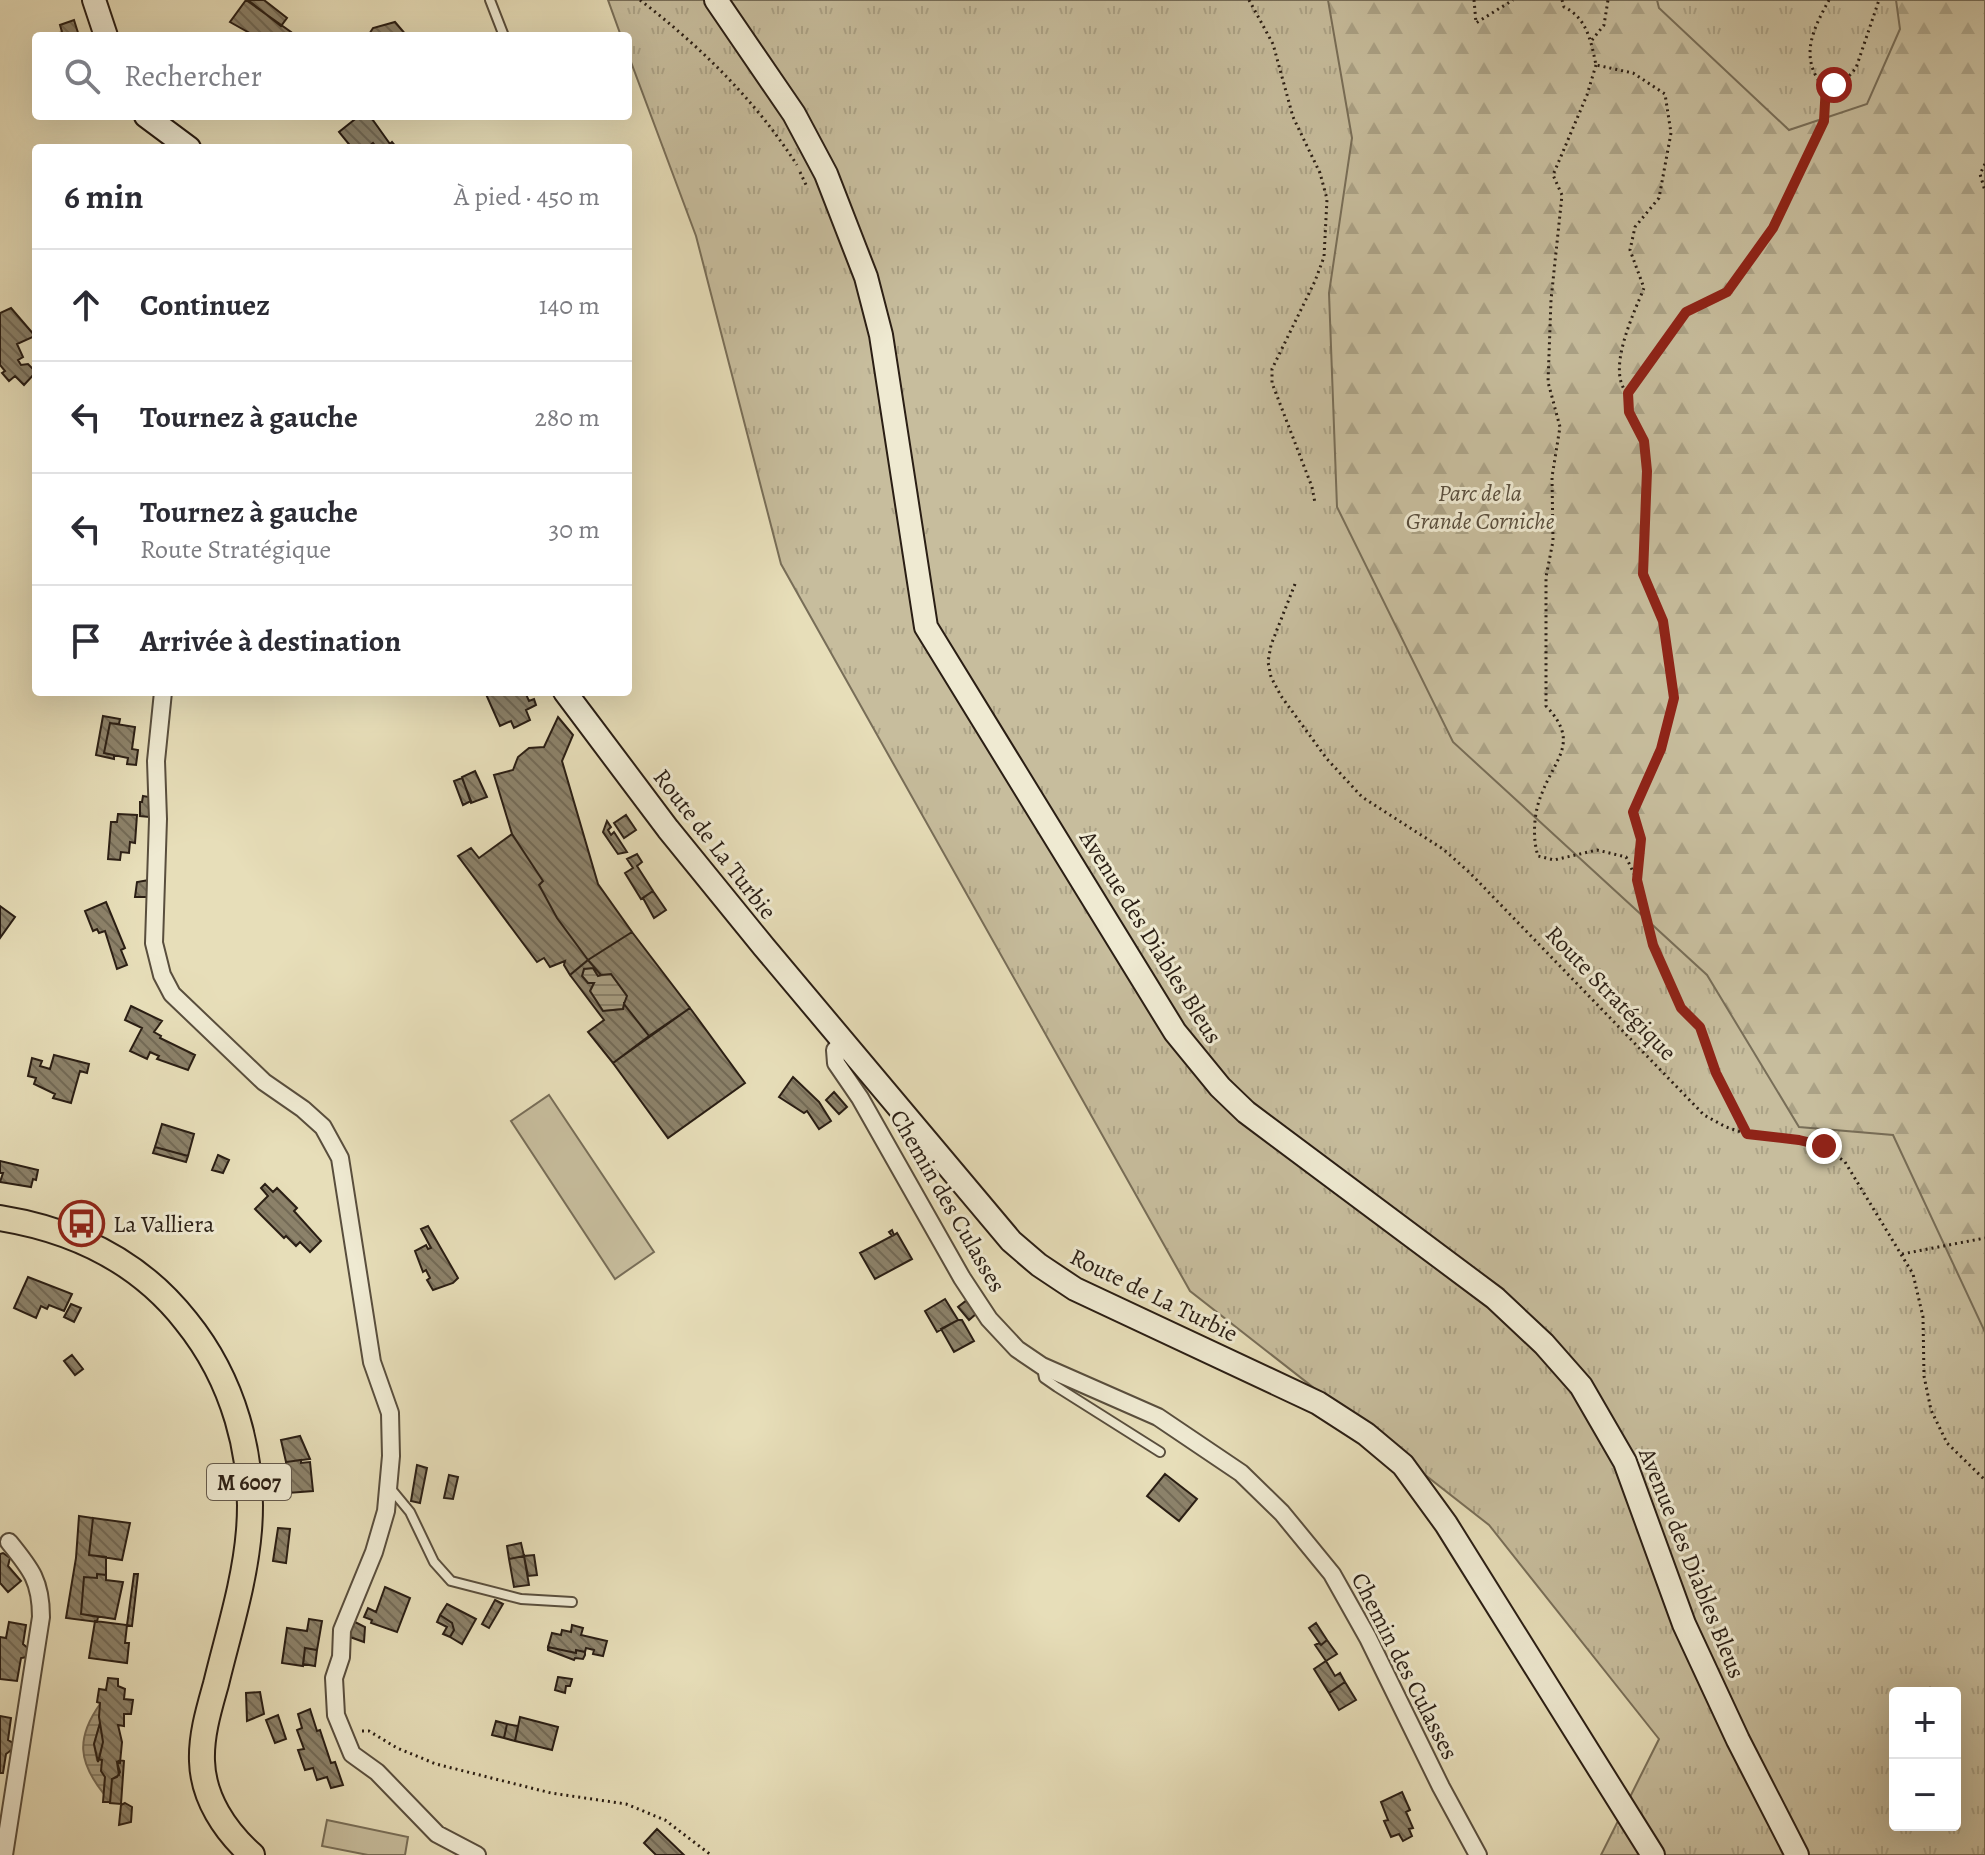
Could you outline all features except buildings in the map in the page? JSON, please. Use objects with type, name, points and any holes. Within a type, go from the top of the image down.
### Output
[{"type":"main road","points":[[94,0],[105,32]]},
{"type":"main road","name":"Avenue des Diables Bleus","points":[[716,0],[800,126],[826,174],[866,277],[881,335],[926,627],[1175,1032],[1220,1087],[1246,1112],[1495,1298],[1544,1344],[1581,1386],[1625,1462],[1684,1624],[1738,1740],[1797,1855]]},
{"type":"main road","points":[[151,120],[184,144]]},
{"type":"main road","name":"Route de La Turbie","points":[[568,696],[668,829],[1011,1241],[1075,1289],[1318,1403],[1366,1434],[1403,1465],[1446,1524],[1653,1855]]},
{"type":"main road","name":"M 6007","points":[[0,1218],[63,1233],[86,1242],[126,1264],[156,1287],[199,1337],[215,1363],[232,1402],[243,1436],[249,1470],[249,1533],[204,1731],[202,1763],[208,1791],[219,1817],[235,1840],[252,1855]]},
{"type":"street","points":[[163,696],[156,761],[158,819],[154,943],[162,975],[172,994],[264,1082],[323,1127],[340,1158],[372,1362],[390,1413],[390,1489],[374,1552],[342,1630],[344,1643],[334,1678],[336,1715],[352,1754],[377,1772],[437,1834],[477,1855]]},
{"type":"street","name":"Chemin des Culasses","points":[[844,1040],[835,1050],[836,1063],[860,1098],[962,1278],[989,1319],[1017,1349],[1042,1366],[1158,1417],[1241,1473],[1282,1513],[1332,1574],[1368,1638],[1478,1855]]},
{"type":"street","points":[[4,1855],[41,1617],[41,1596],[35,1575],[9,1542]]},
{"type":"lane","points":[[490,0],[502,32]]},
{"type":"lane","points":[[1042,1366],[1044,1378],[1160,1452]]},
{"type":"lane","points":[[390,1489],[410,1512],[434,1562],[451,1581],[521,1599],[572,1602]]},
{"type":"path","points":[[640,0],[707,57],[765,117],[809,190]]},
{"type":"path","points":[[1249,0],[1273,44],[1293,117],[1320,173],[1327,199],[1324,257],[1272,369],[1272,383],[1312,487],[1315,503]]},
{"type":"path","points":[[1474,0],[1476,23],[1513,0]]},
{"type":"path","points":[[1562,0],[1564,7],[1577,14],[1591,41],[1596,65],[1587,95],[1553,175],[1562,195],[1551,300],[1548,382],[1560,427],[1552,477],[1553,541],[1546,577],[1546,706],[1561,722],[1563,744],[1560,761],[1541,794],[1533,840],[1538,856],[1554,860],[1597,850],[1626,857],[1637,880],[1653,945],[1681,1008],[1700,1027],[1716,1073],[1747,1134]]},
{"type":"path","points":[[1591,41],[1604,25],[1608,0]]},
{"type":"path","points":[[1637,880],[1641,839],[1633,812],[1661,749],[1674,698],[1663,621],[1643,574],[1644,441],[1629,412],[1628,393],[1686,312],[1727,292],[1773,228],[1824,121],[1826,85],[1813,72],[1810,49],[1813,30],[1829,0]]},
{"type":"path","points":[[1826,85],[1841,82],[1856,68],[1879,0]]},
{"type":"path","points":[[1596,65],[1633,73],[1665,94],[1671,133],[1659,198],[1635,227],[1630,250],[1644,288],[1627,329],[1618,374],[1621,386],[1628,393]]},
{"type":"path","points":[[1985,164],[1980,174],[1985,191]]},
{"type":"path","name":"Route Stratégique","points":[[1295,584],[1271,645],[1268,662],[1271,677],[1281,696],[1327,759],[1362,797],[1443,849],[1470,873],[1704,1115],[1747,1134],[1824,1146],[1845,1162],[1913,1274],[1923,1317],[1924,1376],[1931,1410],[1947,1443],[1985,1480]]},
{"type":"path","points":[[1902,1254],[1985,1238]]},
{"type":"path","points":[[344,1738],[355,1731],[369,1731],[397,1748],[436,1764],[551,1793],[626,1804],[665,1820],[711,1855]]},
{"type":"green space","name":"Parc de la Grande Corniche","points":[[608,0],[1985,0],[1985,1855],[1601,1855],[1659,1739],[1489,1525],[1190,1291],[781,564],[696,236],[632,65],[632,32],[620,32]]},
{"type":"green space","points":[[1328,0],[1657,0],[1659,8],[1789,130],[1867,104],[1900,29],[1896,0],[1985,0],[1985,1332],[1893,1135],[1799,1127],[1707,975],[1453,742],[1337,507],[1329,293],[1352,138]]},
{"type":"green space","points":[[549,1095],[654,1252],[615,1279],[511,1121]]},
{"type":"green space","points":[[327,1820],[408,1837],[405,1855],[368,1855],[322,1846]]},
{"type":"shaded area","points":[[593,968],[598,976],[611,974],[627,996],[623,1009],[603,1011],[590,991],[594,983],[588,983],[582,976],[584,969]]},
{"type":"shaded area","points":[[100,1704],[100,1723],[94,1744],[97,1760],[102,1760],[104,1794],[89,1771],[83,1750],[87,1728]]},
{"type":"place","name":"La Valliera","points":[[82,1224]]},
{"type":"route","points":[[1824,1146],[1747,1134],[1716,1073],[1700,1027],[1681,1008],[1653,945],[1637,880],[1641,839],[1633,812],[1661,749],[1674,698],[1663,621],[1643,574],[1647,471],[1644,441],[1629,412],[1628,393],[1686,312],[1727,292],[1773,228],[1824,121],[1826,85],[1834,85]]}]
